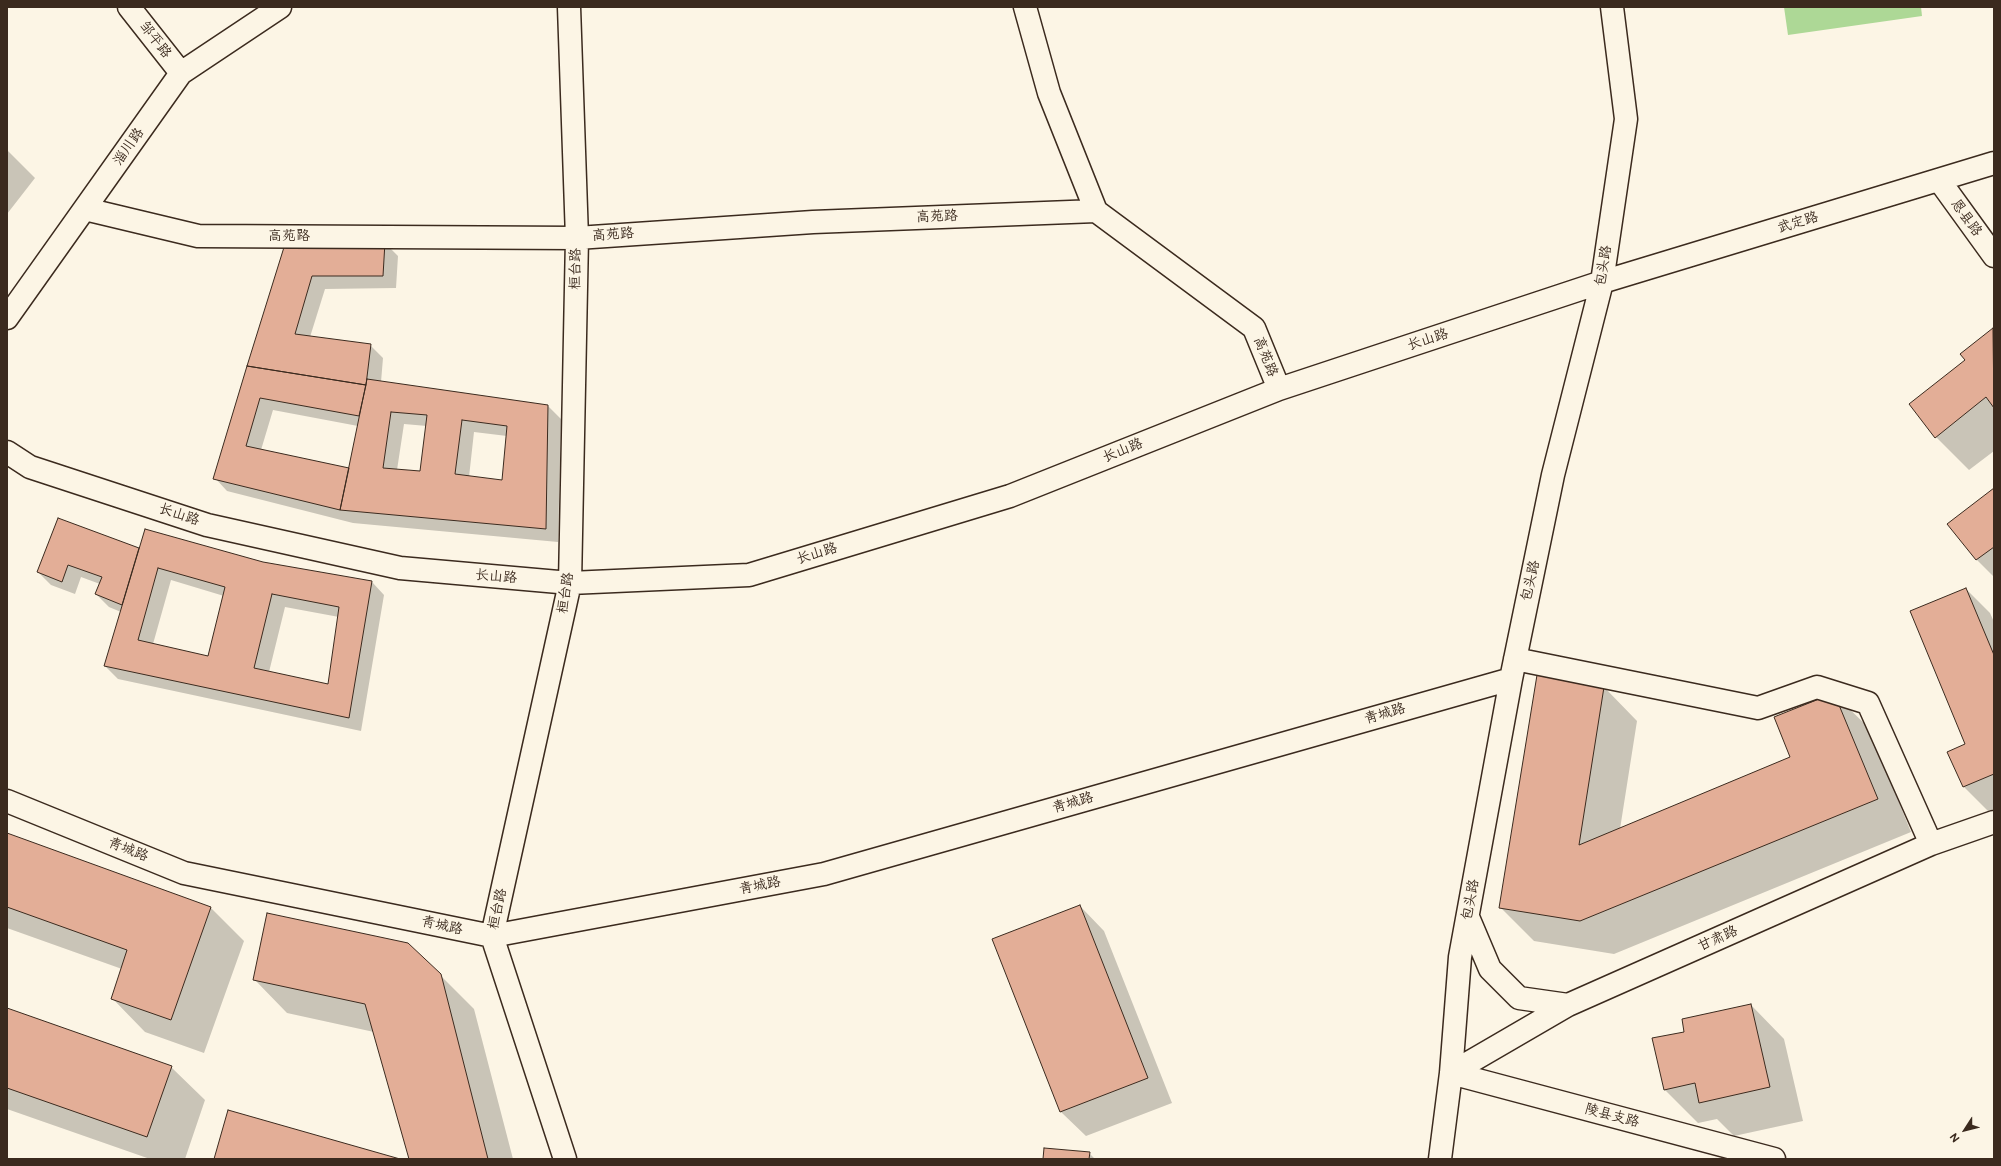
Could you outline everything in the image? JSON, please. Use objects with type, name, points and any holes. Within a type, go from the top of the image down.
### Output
[{"type":"street","name":"邹平路","points":[[129,7],[181,73]]},
{"type":"street","name":"淄川路","points":[[7,318],[181,73],[280,7]]},
{"type":"street","name":"桓台路","points":[[565,1159],[492,936],[570,584],[577,238],[569,7]]},
{"type":"street","points":[[1025,7],[1049,93],[1096,211]]},
{"type":"street","name":"包头路","points":[[1440,1159],[1451,1073],[1460,957],[1513,669],[1553,475],[1602,282],[1626,119],[1612,7]]},
{"type":"street","name":"武定路","points":[[1602,282],[1994,163]]},
{"type":"street","name":"恩县路","points":[[1939,180],[1994,256]]},
{"type":"street","name":"高苑路","points":[[85,209],[198,236],[577,238],[813,222],[1096,211],[1254,328],[1279,389]]},
{"type":"street","name":"长山路","points":[[7,452],[30,467],[207,525],[400,568],[570,584],[749,575],[1010,496],[1279,389],[1602,282]]},
{"type":"street","points":[[1513,669],[1758,708],[1817,687],[1868,703],[1931,844]]},
{"type":"street","name":"青城路","points":[[7,801],[184,873],[492,936],[824,874],[1513,669]]},
{"type":"street","name":"甘肃路","points":[[1451,1073],[1568,1005],[1931,844],[1994,822]]},
{"type":"street","points":[[1468,917],[1490,969],[1520,998],[1568,1005]]},
{"type":"street","name":"陵县支路","points":[[1451,1073],[1774,1159]]},
{"type":"green space","points":[[1784,7],[1921,7],[1922,16],[1788,35]]},
{"type":"building","points":[[385,242],[383,276],[312,276],[295,334],[371,344],[366,385],[247,366],[285,244]]},
{"type":"building","points":[[1993,328],[1994,408],[1986,397],[1935,438],[1909,404],[1965,360],[1960,354]]},
{"type":"building","points":[[247,366],[366,385],[359,416],[260,398],[246,446],[349,468],[340,510],[213,479]]},
{"type":"building","points":[[367,379],[548,405],[546,529],[340,510]],"holes":[[[391,412],[427,415],[420,471],[383,468]],[[462,420],[507,426],[502,480],[455,474]]]},
{"type":"building","points":[[1994,488],[1994,547],[1976,560],[1947,524]]},
{"type":"building","points":[[58,518],[139,548],[122,605],[95,594],[102,577],[68,565],[62,582],[37,572]]},
{"type":"building","points":[[145,529],[263,562],[372,581],[349,718],[104,666]],"holes":[[[158,568],[225,587],[208,656],[138,640]],[[272,594],[339,607],[328,684],[254,668]]]},
{"type":"building","points":[[1966,588],[1994,655],[1994,774],[1963,787],[1947,752],[1965,744],[1910,611]]},
{"type":"building","points":[[1537,675],[1604,687],[1579,845],[1790,757],[1774,717],[1834,693],[1878,799],[1580,921],[1499,908]]},
{"type":"building","points":[[7,833],[211,907],[171,1020],[111,999],[127,950],[7,907]]},
{"type":"building","points":[[1080,905],[1148,1078],[1060,1112],[992,939]]},
{"type":"building","points":[[267,913],[408,943],[441,974],[488,1159],[409,1159],[365,1004],[253,980]]},
{"type":"building","points":[[1751,1004],[1770,1087],[1699,1103],[1695,1083],[1664,1090],[1652,1038],[1684,1032],[1682,1019]]},
{"type":"building","points":[[7,1008],[172,1066],[147,1137],[7,1088]]},
{"type":"building","points":[[228,1110],[400,1159],[214,1159]]},
{"type":"building","points":[[1044,1148],[1090,1152],[1089,1159],[1043,1159]]}]
